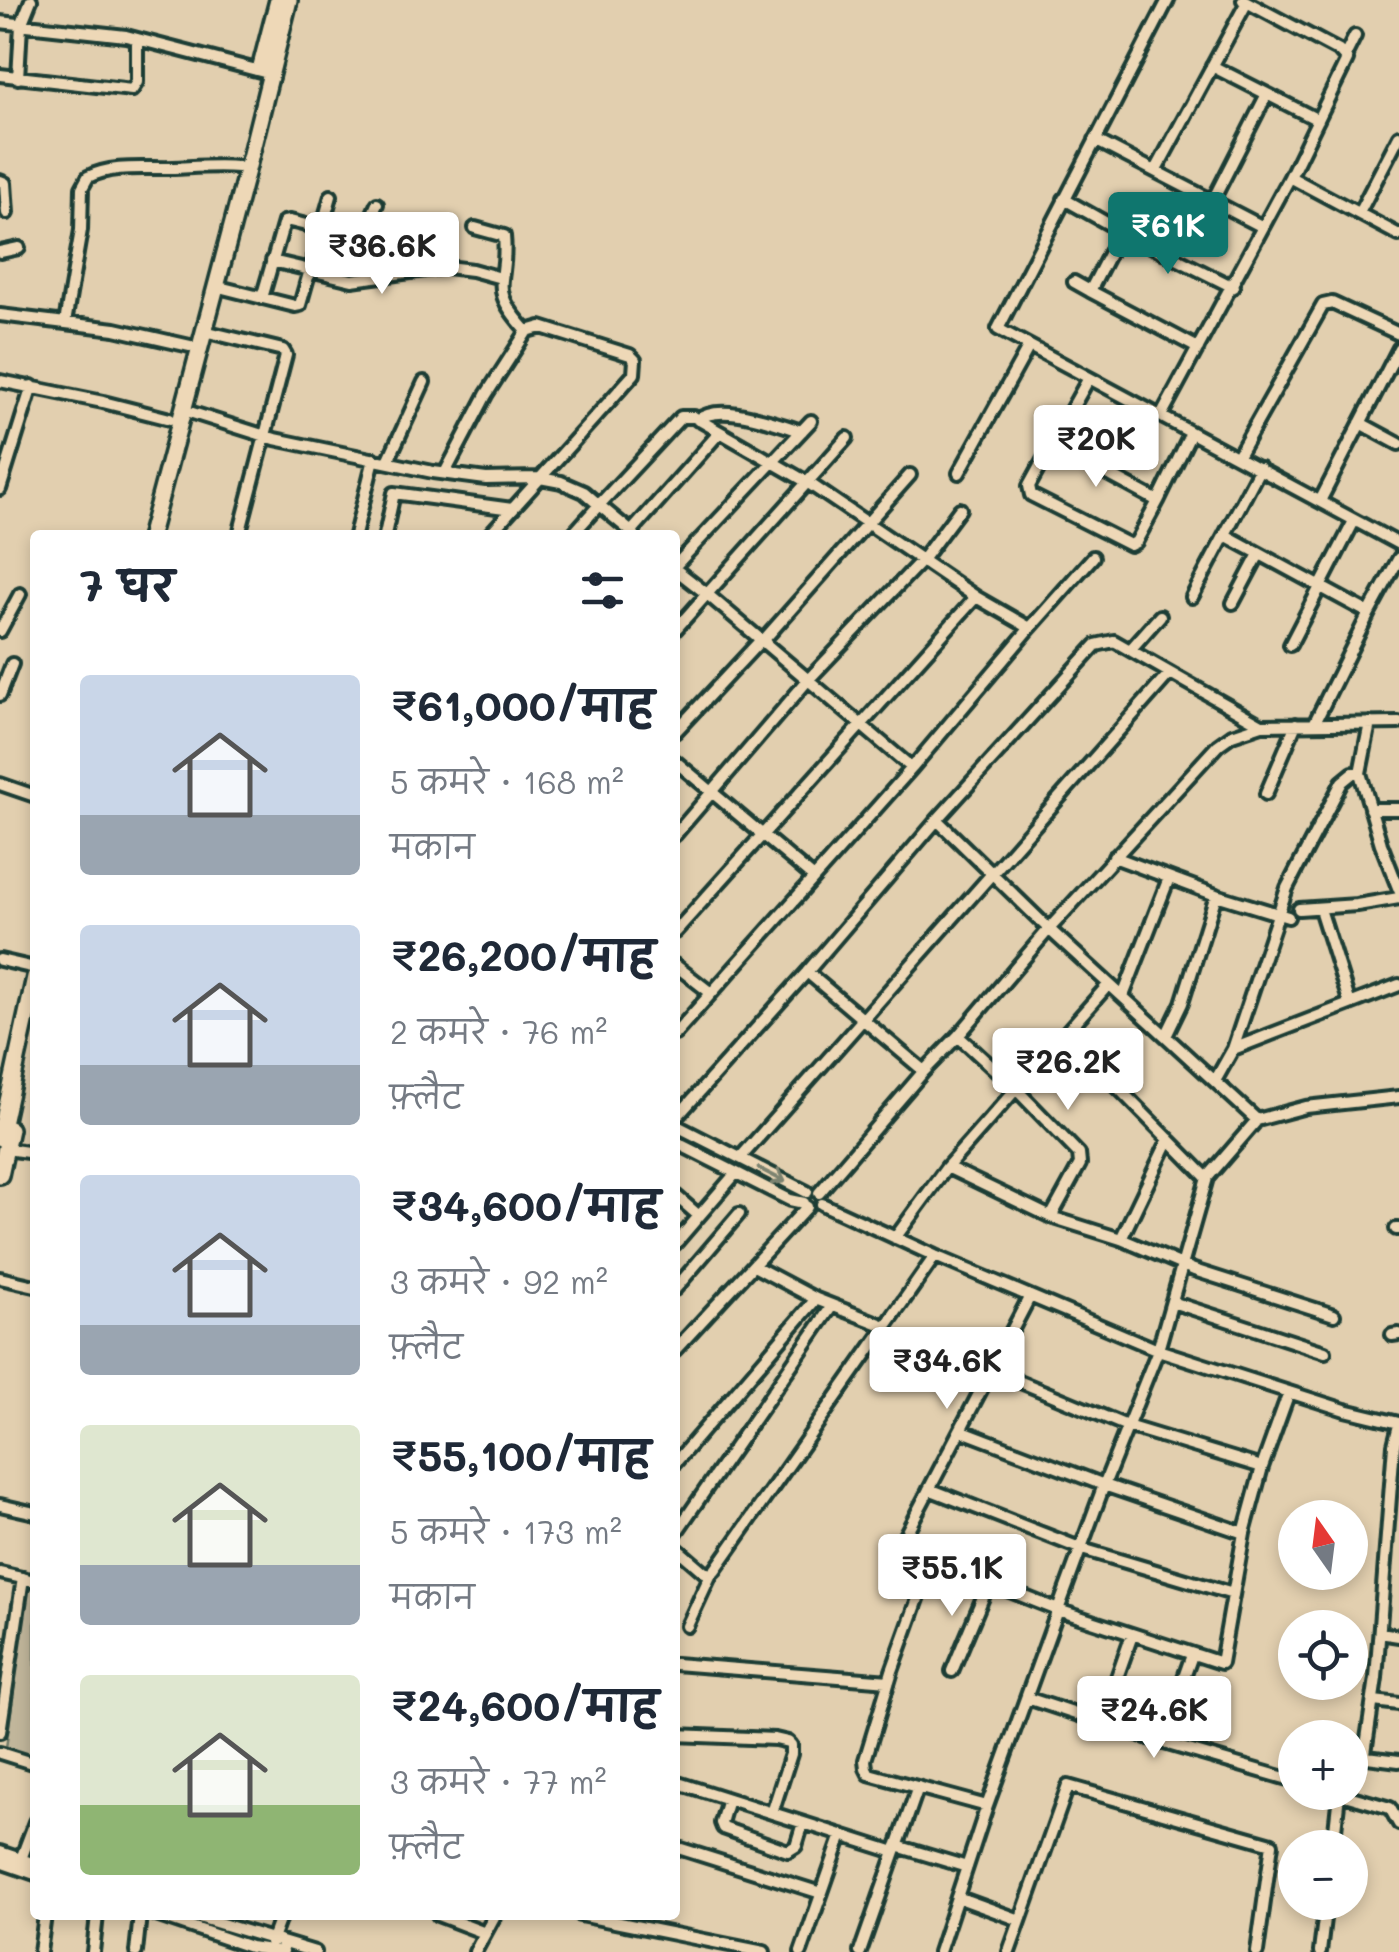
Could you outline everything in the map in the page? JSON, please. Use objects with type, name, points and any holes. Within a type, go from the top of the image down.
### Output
[{"type":"highway","points":[[142,530],[204,330],[247,170],[278,0]]},
{"type":"highway","points":[[151,530],[190,346],[265,72],[289,0]]},
{"type":"highway","points":[[0,1176],[30,1003]]},
{"type":"highway","points":[[3,1143],[30,1038]]},
{"type":"street","points":[[18,78],[21,25],[31,0]]},
{"type":"street","points":[[1168,0],[998,326],[999,331],[1399,544]]},
{"type":"street","points":[[1156,170],[1245,1],[1345,56]]},
{"type":"street","points":[[0,22],[136,39],[265,72]]},
{"type":"street","points":[[1161,416],[1290,177],[1356,36]]},
{"type":"street","points":[[0,75],[132,90],[137,82],[136,39]]},
{"type":"street","points":[[1212,66],[1318,120]]},
{"type":"street","points":[[1213,200],[1267,94]]},
{"type":"street","points":[[1358,213],[1399,136]]},
{"type":"street","points":[[1095,140],[1263,227]]},
{"type":"street","points":[[65,323],[80,230],[82,188],[88,177],[106,170],[238,167]]},
{"type":"street","points":[[1290,177],[1399,235]]},
{"type":"street","points":[[0,181],[6,186],[7,213]]},
{"type":"street","points":[[215,286],[300,305],[331,196]]},
{"type":"street","points":[[1064,199],[1233,287]]},
{"type":"street","points":[[262,298],[284,222],[358,238],[378,204]]},
{"type":"street","points":[[475,228],[504,236],[500,289],[504,302],[527,331]]},
{"type":"street","points":[[1090,291],[1121,231]]},
{"type":"street","points":[[0,252],[19,248]]},
{"type":"street","points":[[272,260],[359,280],[457,266],[501,278]]},
{"type":"street","points":[[1074,282],[1198,348]]},
{"type":"street","points":[[1238,456],[1323,304],[1332,304],[1399,334]]},
{"type":"street","points":[[0,315],[115,329],[190,346]]},
{"type":"street","points":[[428,497],[439,472],[527,331],[541,327],[630,355],[635,360],[634,374],[493,530]]},
{"type":"street","points":[[204,330],[286,352],[240,530]]},
{"type":"street","points":[[960,473],[1029,346]]},
{"type":"street","points":[[1320,501],[1399,348]]},
{"type":"street","points":[[1089,378],[1029,486],[1031,495],[1130,545],[1136,542],[1191,433]]},
{"type":"street","points":[[0,381],[176,414],[439,472],[486,479],[540,478],[561,482],[584,492],[628,530]]},
{"type":"street","points":[[388,461],[424,382]]},
{"type":"street","points":[[0,488],[32,386]]},
{"type":"street","points":[[698,420],[706,413],[724,411],[802,430]]},
{"type":"street","points":[[576,530],[686,416],[808,482],[1030,628]]},
{"type":"street","points":[[680,562],[811,421]]},
{"type":"street","points":[[1360,423],[1399,444]]},
{"type":"street","points":[[636,530],[720,432]]},
{"type":"street","points":[[680,624],[846,438]]},
{"type":"street","points":[[1052,444],[1158,500]]},
{"type":"street","points":[[356,530],[374,459]]},
{"type":"street","points":[[1192,597],[1260,468]]},
{"type":"street","points":[[680,727],[910,474]]},
{"type":"street","points":[[386,530],[394,493],[512,509]]},
{"type":"street","points":[[680,829],[808,680],[922,560],[960,509]]},
{"type":"street","points":[[1290,646],[1354,521]]},
{"type":"street","points":[[1225,535],[1368,613]]},
{"type":"street","points":[[1232,604],[1258,554]]},
{"type":"street","points":[[680,1028],[1094,557]]},
{"type":"street","points":[[1314,724],[1399,558]]},
{"type":"street","points":[[680,571],[912,768]]},
{"type":"street","points":[[0,631],[20,594]]},
{"type":"street","points":[[680,926],[976,596]]},
{"type":"street","points":[[1130,650],[1160,616]]},
{"type":"street","points":[[680,1116],[937,820],[1096,646],[1114,641],[1262,725]]},
{"type":"street","points":[[0,695],[12,664]]},
{"type":"street","points":[[740,1158],[1170,674]]},
{"type":"street","points":[[1370,723],[1360,773],[1399,890]]},
{"type":"street","points":[[680,1345],[1218,745],[1262,725],[1399,723]]},
{"type":"street","points":[[1266,794],[1296,724]]},
{"type":"street","points":[[680,764],[814,878]]},
{"type":"street","points":[[1215,1080],[1232,1048],[1283,916],[1288,888],[1338,788],[1346,778],[1360,773]]},
{"type":"street","points":[[0,784],[30,794]]},
{"type":"street","points":[[1370,809],[1399,809]]},
{"type":"street","points":[[937,820],[1257,1120]]},
{"type":"street","points":[[1114,857],[1283,916]]},
{"type":"street","points":[[1123,996],[1168,878]]},
{"type":"street","points":[[1166,1036],[1182,1003],[1216,894]]},
{"type":"street","points":[[1300,909],[1399,898]]},
{"type":"street","points":[[1320,909],[1350,1004]]},
{"type":"street","points":[[0,960],[30,967]]},
{"type":"street","points":[[680,969],[712,993]]},
{"type":"street","points":[[806,972],[924,1071]]},
{"type":"street","points":[[895,1238],[947,1167],[1110,984]]},
{"type":"street","points":[[1232,1048],[1399,985]]},
{"type":"street","points":[[1065,1034],[1207,1178]]},
{"type":"street","points":[[958,1036],[1076,1150],[1080,1164],[1051,1218]]},
{"type":"street","points":[[939,1952],[1058,1610],[1158,1350],[1207,1178],[1257,1120],[1306,1107],[1399,1097]]},
{"type":"street","points":[[680,1125],[812,1200],[1158,1350],[1399,1424],[1394,1445],[1394,1504],[1374,1702],[1365,1754],[1399,1761]]},
{"type":"street","points":[[1121,1239],[1169,1139]]},
{"type":"street","points":[[3,1143],[30,1152]]},
{"type":"street","points":[[680,1145],[790,1200],[812,1200]]},
{"type":"street","points":[[947,1167],[1051,1218],[1121,1239],[1182,1265],[1334,1316]]},
{"type":"street","points":[[680,1238],[736,1173]]},
{"type":"street","points":[[680,1200],[699,1216]]},
{"type":"street","points":[[680,1283],[739,1214]]},
{"type":"street","points":[[687,1626],[711,1574],[935,1256]]},
{"type":"street","points":[[754,1266],[816,1299],[884,1326]]},
{"type":"street","points":[[0,1278],[30,1285]]},
{"type":"street","points":[[1030,1296],[899,1547],[1058,1610],[1221,1663],[1244,1533],[1289,1392]]},
{"type":"street","points":[[680,1456],[816,1299]]},
{"type":"street","points":[[1172,1302],[1326,1352]]},
{"type":"street","points":[[680,1527],[832,1306]]},
{"type":"street","points":[[992,1370],[1127,1426],[1262,1468]]},
{"type":"street","points":[[960,1430],[1244,1533]]},
{"type":"street","points":[[929,1488],[1082,1549],[1233,1594]]},
{"type":"street","points":[[0,1505],[30,1512]]},
{"type":"street","points":[[680,1551],[711,1574]]},
{"type":"street","points":[[932,1560],[889,1681],[865,1760],[866,1768],[869,1774],[987,1806]]},
{"type":"street","points":[[1385,1570],[1399,1572]]},
{"type":"street","points":[[0,1573],[29,1580],[0,1732]]},
{"type":"street","points":[[952,1671],[988,1583]]},
{"type":"street","points":[[1380,1633],[1399,1636]]},
{"type":"street","points":[[1101,1722],[1132,1635]]},
{"type":"street","points":[[1160,1742],[1192,1655]]},
{"type":"street","points":[[680,1664],[889,1681]]},
{"type":"street","points":[[1027,1698],[1278,1777]]},
{"type":"street","points":[[1374,1702],[1399,1704]]},
{"type":"street","points":[[680,1735],[788,1742],[791,1754],[772,1813]]},
{"type":"street","points":[[0,1754],[30,1763]]},
{"type":"street","points":[[680,1784],[842,1835],[967,1867]]},
{"type":"street","points":[[1009,1952],[1068,1786],[1272,1844],[1257,1952]]},
{"type":"street","points":[[860,1952],[918,1788]]},
{"type":"street","points":[[728,1799],[723,1828],[788,1851],[796,1846],[802,1823]]},
{"type":"street","points":[[1368,1802],[1390,1808],[1399,1824]]},
{"type":"street","points":[[801,1952],[842,1835]]},
{"type":"street","points":[[21,1860],[30,1836]]},
{"type":"street","points":[[680,1850],[821,1893]]},
{"type":"street","points":[[1,1856],[30,1863]]},
{"type":"street","points":[[1,1856],[30,1871]]},
{"type":"street","points":[[957,1897],[1020,1920]]},
{"type":"street","points":[[40,1952],[44,1920]]},
{"type":"street","points":[[92,1952],[96,1920]]},
{"type":"street","points":[[136,1952],[139,1920]]},
{"type":"street","points":[[171,1920],[250,1946],[315,1952]]},
{"type":"street","points":[[215,1920],[282,1952]]},
{"type":"street","points":[[269,1947],[280,1920]]},
{"type":"street","points":[[452,1920],[485,1932]]},
{"type":"street","points":[[475,1952],[492,1920]]},
{"type":"street","points":[[608,1920],[764,1952]]},
{"type":"street","points":[[1320,1952],[1324,1920]]},
{"type":"shaded area","points":[[30,1590],[30,1755],[6,1748]]}]
